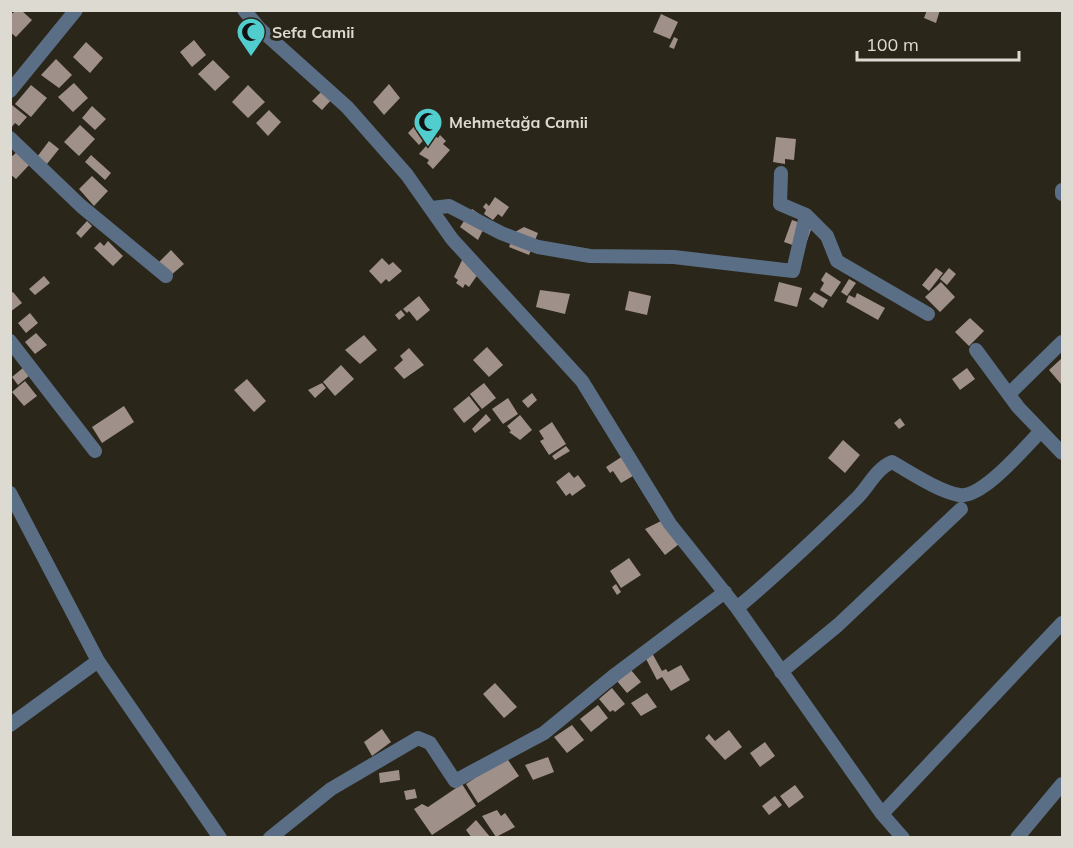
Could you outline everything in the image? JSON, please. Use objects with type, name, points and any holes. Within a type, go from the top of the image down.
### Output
[{"type":"street","points":[[10,91],[76,10]]},
{"type":"street","points":[[244,10],[260,29],[348,107],[432,208],[452,239],[582,381],[670,524],[737,608],[882,814],[903,837]]},
{"type":"street","points":[[10,138],[81,206],[166,276]]},
{"type":"street","points":[[781,173],[780,204],[806,215],[827,236],[837,261],[928,314]]},
{"type":"street","points":[[432,208],[449,206],[501,233],[538,247],[590,256],[674,257],[793,271],[806,215]]},
{"type":"street","points":[[10,341],[95,451]]},
{"type":"street","points":[[1009,394],[1062,342]]},
{"type":"street","points":[[976,350],[1009,394],[1062,453]]},
{"type":"street","points":[[737,608],[791,562],[860,495],[885,465],[892,462],[922,479],[959,495],[975,493],[1041,431]]},
{"type":"street","points":[[10,493],[98,662],[220,837]]},
{"type":"street","points":[[781,672],[838,625],[961,508]]},
{"type":"street","points":[[270,837],[331,789],[418,738],[430,743],[455,781],[544,733],[616,674],[725,592]]},
{"type":"street","points":[[882,814],[1062,623]]},
{"type":"street","points":[[10,725],[98,662]]},
{"type":"street","points":[[1017,837],[1062,784]]},
{"type":"building","points":[[21,10],[32,20],[16,37],[10,32],[10,15]]},
{"type":"building","points":[[927,10],[940,10],[936,23],[924,18]]},
{"type":"building","points":[[661,14],[678,22],[670,39],[653,32]]},
{"type":"building","points":[[674,37],[678,39],[674,49],[669,47]]},
{"type":"building","points":[[194,40],[206,55],[192,67],[180,52]]},
{"type":"building","points":[[86,42],[103,58],[90,73],[73,57]]},
{"type":"building","points":[[56,59],[72,75],[59,88],[41,75]]},
{"type":"building","points":[[213,60],[230,77],[215,91],[198,74]]},
{"type":"building","points":[[74,83],[88,98],[73,112],[58,97]]},
{"type":"building","points":[[389,84],[400,98],[384,115],[373,102]]},
{"type":"building","points":[[31,85],[47,98],[31,117],[15,104]]},
{"type":"building","points":[[248,85],[265,102],[248,118],[232,102]]},
{"type":"building","points":[[325,88],[334,97],[322,110],[312,101]]},
{"type":"building","points":[[12,105],[27,117],[19,126],[15,123],[10,129]]},
{"type":"building","points":[[92,106],[106,119],[95,130],[82,118]]},
{"type":"building","points":[[269,110],[281,122],[268,136],[256,123]]},
{"type":"building","points":[[426,114],[436,127],[419,145],[408,133]]},
{"type":"building","points":[[80,125],[95,139],[79,156],[64,142]]},
{"type":"building","points":[[440,135],[446,141],[443,144],[450,150],[433,169],[427,163],[429,160],[419,154],[435,136],[438,138]]},
{"type":"building","points":[[776,137],[796,139],[794,160],[785,159],[785,164],[773,162]]},
{"type":"building","points":[[49,141],[59,149],[47,164],[37,157]]},
{"type":"building","points":[[17,152],[30,164],[16,179],[10,174],[10,158]]},
{"type":"building","points":[[91,155],[111,173],[105,180],[85,162]]},
{"type":"building","points":[[92,176],[108,191],[94,206],[79,189]]},
{"type":"building","points":[[495,197],[509,207],[502,217],[498,214],[493,220],[484,214],[486,210],[483,207],[486,203],[489,206]]},
{"type":"building","points":[[472,209],[488,220],[478,240],[460,227]]},
{"type":"building","points":[[792,220],[812,227],[804,249],[784,242]]},
{"type":"building","points":[[87,221],[92,226],[81,238],[76,233]]},
{"type":"building","points":[[524,227],[538,233],[529,255],[509,247],[515,232]]},
{"type":"building","points":[[108,241],[123,256],[113,266],[94,248],[100,242],[104,246]]},
{"type":"building","points":[[171,250],[184,264],[170,276],[158,263]]},
{"type":"building","points":[[382,258],[389,265],[393,262],[402,271],[389,282],[386,279],[381,284],[369,271]]},
{"type":"building","points":[[463,258],[481,270],[469,287],[465,284],[463,288],[456,283],[458,280],[454,277]]},
{"type":"building","points":[[936,268],[943,273],[929,291],[922,285]]},
{"type":"building","points":[[949,268],[956,274],[947,285],[940,279]]},
{"type":"building","points":[[826,272],[841,282],[831,297],[820,290],[824,283],[821,280]]},
{"type":"building","points":[[44,276],[50,283],[35,295],[29,289]]},
{"type":"building","points":[[849,279],[856,283],[847,296],[841,292]]},
{"type":"building","points":[[779,282],[802,288],[797,307],[774,301]]},
{"type":"building","points":[[941,282],[955,297],[940,312],[925,297]]},
{"type":"building","points":[[540,290],[570,294],[565,314],[536,307]]},
{"type":"building","points":[[629,291],[651,296],[647,315],[625,310]]},
{"type":"building","points":[[13,292],[22,303],[10,312],[10,294]]},
{"type":"building","points":[[814,292],[828,300],[823,308],[809,299]]},
{"type":"building","points":[[857,293],[885,308],[878,320],[846,302],[849,295],[855,298]]},
{"type":"building","points":[[419,296],[430,310],[417,321],[409,311],[407,313],[403,309]]},
{"type":"building","points":[[401,310],[405,315],[399,320],[395,315]]},
{"type":"building","points":[[30,313],[38,323],[26,333],[18,323]]},
{"type":"building","points":[[970,318],[984,331],[969,346],[955,332]]},
{"type":"building","points":[[36,333],[47,345],[35,354],[25,342]]},
{"type":"building","points":[[364,335],[377,350],[360,364],[345,350]]},
{"type":"building","points":[[487,347],[503,365],[489,377],[473,360]]},
{"type":"building","points":[[409,348],[424,365],[404,379],[394,368],[403,360],[400,356]]},
{"type":"building","points":[[1062,358],[1062,383],[1061,384],[1049,370]]},
{"type":"building","points":[[341,365],[354,379],[335,396],[323,382]]},
{"type":"building","points":[[24,367],[30,375],[18,385],[12,377]]},
{"type":"building","points":[[967,368],[975,379],[960,390],[952,379]]},
{"type":"building","points":[[247,379],[266,401],[254,412],[234,390]]},
{"type":"building","points":[[25,381],[37,396],[24,406],[12,392]]},
{"type":"building","points":[[322,383],[326,388],[315,398],[308,390]]},
{"type":"building","points":[[484,383],[496,398],[482,409],[470,394]]},
{"type":"building","points":[[532,393],[537,400],[528,408],[522,401]]},
{"type":"building","points":[[469,396],[480,410],[464,423],[453,409]]},
{"type":"building","points":[[508,398],[518,414],[503,424],[492,409]]},
{"type":"building","points":[[124,406],[134,422],[102,443],[92,427]]},
{"type":"building","points":[[486,414],[491,420],[475,433],[472,429]]},
{"type":"building","points":[[520,415],[532,430],[520,440],[509,432],[511,431],[507,426]]},
{"type":"building","points":[[900,418],[905,425],[899,429],[894,423]]},
{"type":"building","points":[[552,422],[566,444],[549,455],[540,441],[544,439],[539,431]]},
{"type":"building","points":[[843,440],[860,455],[845,473],[828,458]]},
{"type":"building","points":[[566,446],[570,451],[555,460],[552,456]]},
{"type":"building","points":[[626,454],[638,473],[621,483],[613,471],[610,473],[606,467]]},
{"type":"building","points":[[569,472],[574,478],[578,475],[586,486],[572,496],[570,493],[566,496],[556,482]]},
{"type":"building","points":[[661,521],[683,541],[665,555],[645,529]]},
{"type":"building","points":[[629,558],[641,575],[621,588],[610,571]]},
{"type":"building","points":[[616,584],[621,592],[617,595],[612,587]]},
{"type":"building","points":[[652,653],[662,671],[666,669],[668,672],[681,665],[690,680],[671,691],[662,677],[657,680],[645,657]]},
{"type":"building","points":[[631,670],[641,682],[627,693],[617,681]]},
{"type":"building","points":[[495,683],[517,707],[504,718],[483,694]]},
{"type":"building","points":[[612,688],[625,704],[615,712],[613,710],[610,712],[599,699]]},
{"type":"building","points":[[647,693],[657,707],[641,716],[631,703]]},
{"type":"building","points":[[598,705],[608,718],[591,732],[580,719]]},
{"type":"building","points":[[572,725],[584,740],[567,753],[554,737]]},
{"type":"building","points":[[382,729],[391,742],[372,756],[364,742]]},
{"type":"building","points":[[729,730],[742,747],[725,760],[705,738],[709,734],[715,741]]},
{"type":"building","points":[[765,742],[775,756],[760,767],[750,753]]},
{"type":"building","points":[[506,757],[519,776],[478,803],[466,784]]},
{"type":"building","points":[[548,757],[554,772],[533,780],[525,765]]},
{"type":"building","points":[[399,770],[400,780],[380,783],[379,773]]},
{"type":"building","points":[[462,784],[476,806],[432,835],[414,809],[422,804],[428,807]]},
{"type":"building","points":[[795,785],[804,797],[789,808],[780,796]]},
{"type":"building","points":[[415,789],[417,798],[406,800],[404,791]]},
{"type":"building","points":[[775,796],[782,805],[769,815],[762,806]]},
{"type":"building","points":[[497,810],[501,816],[505,813],[515,827],[496,837],[482,816]]},
{"type":"building","points":[[476,820],[491,838],[472,838],[466,830]]},
{"type":"place","name":"Sefa Camii","points":[[251,58]]},
{"type":"place","name":"Mehmetağa Camii","points":[[428,148]]}]
